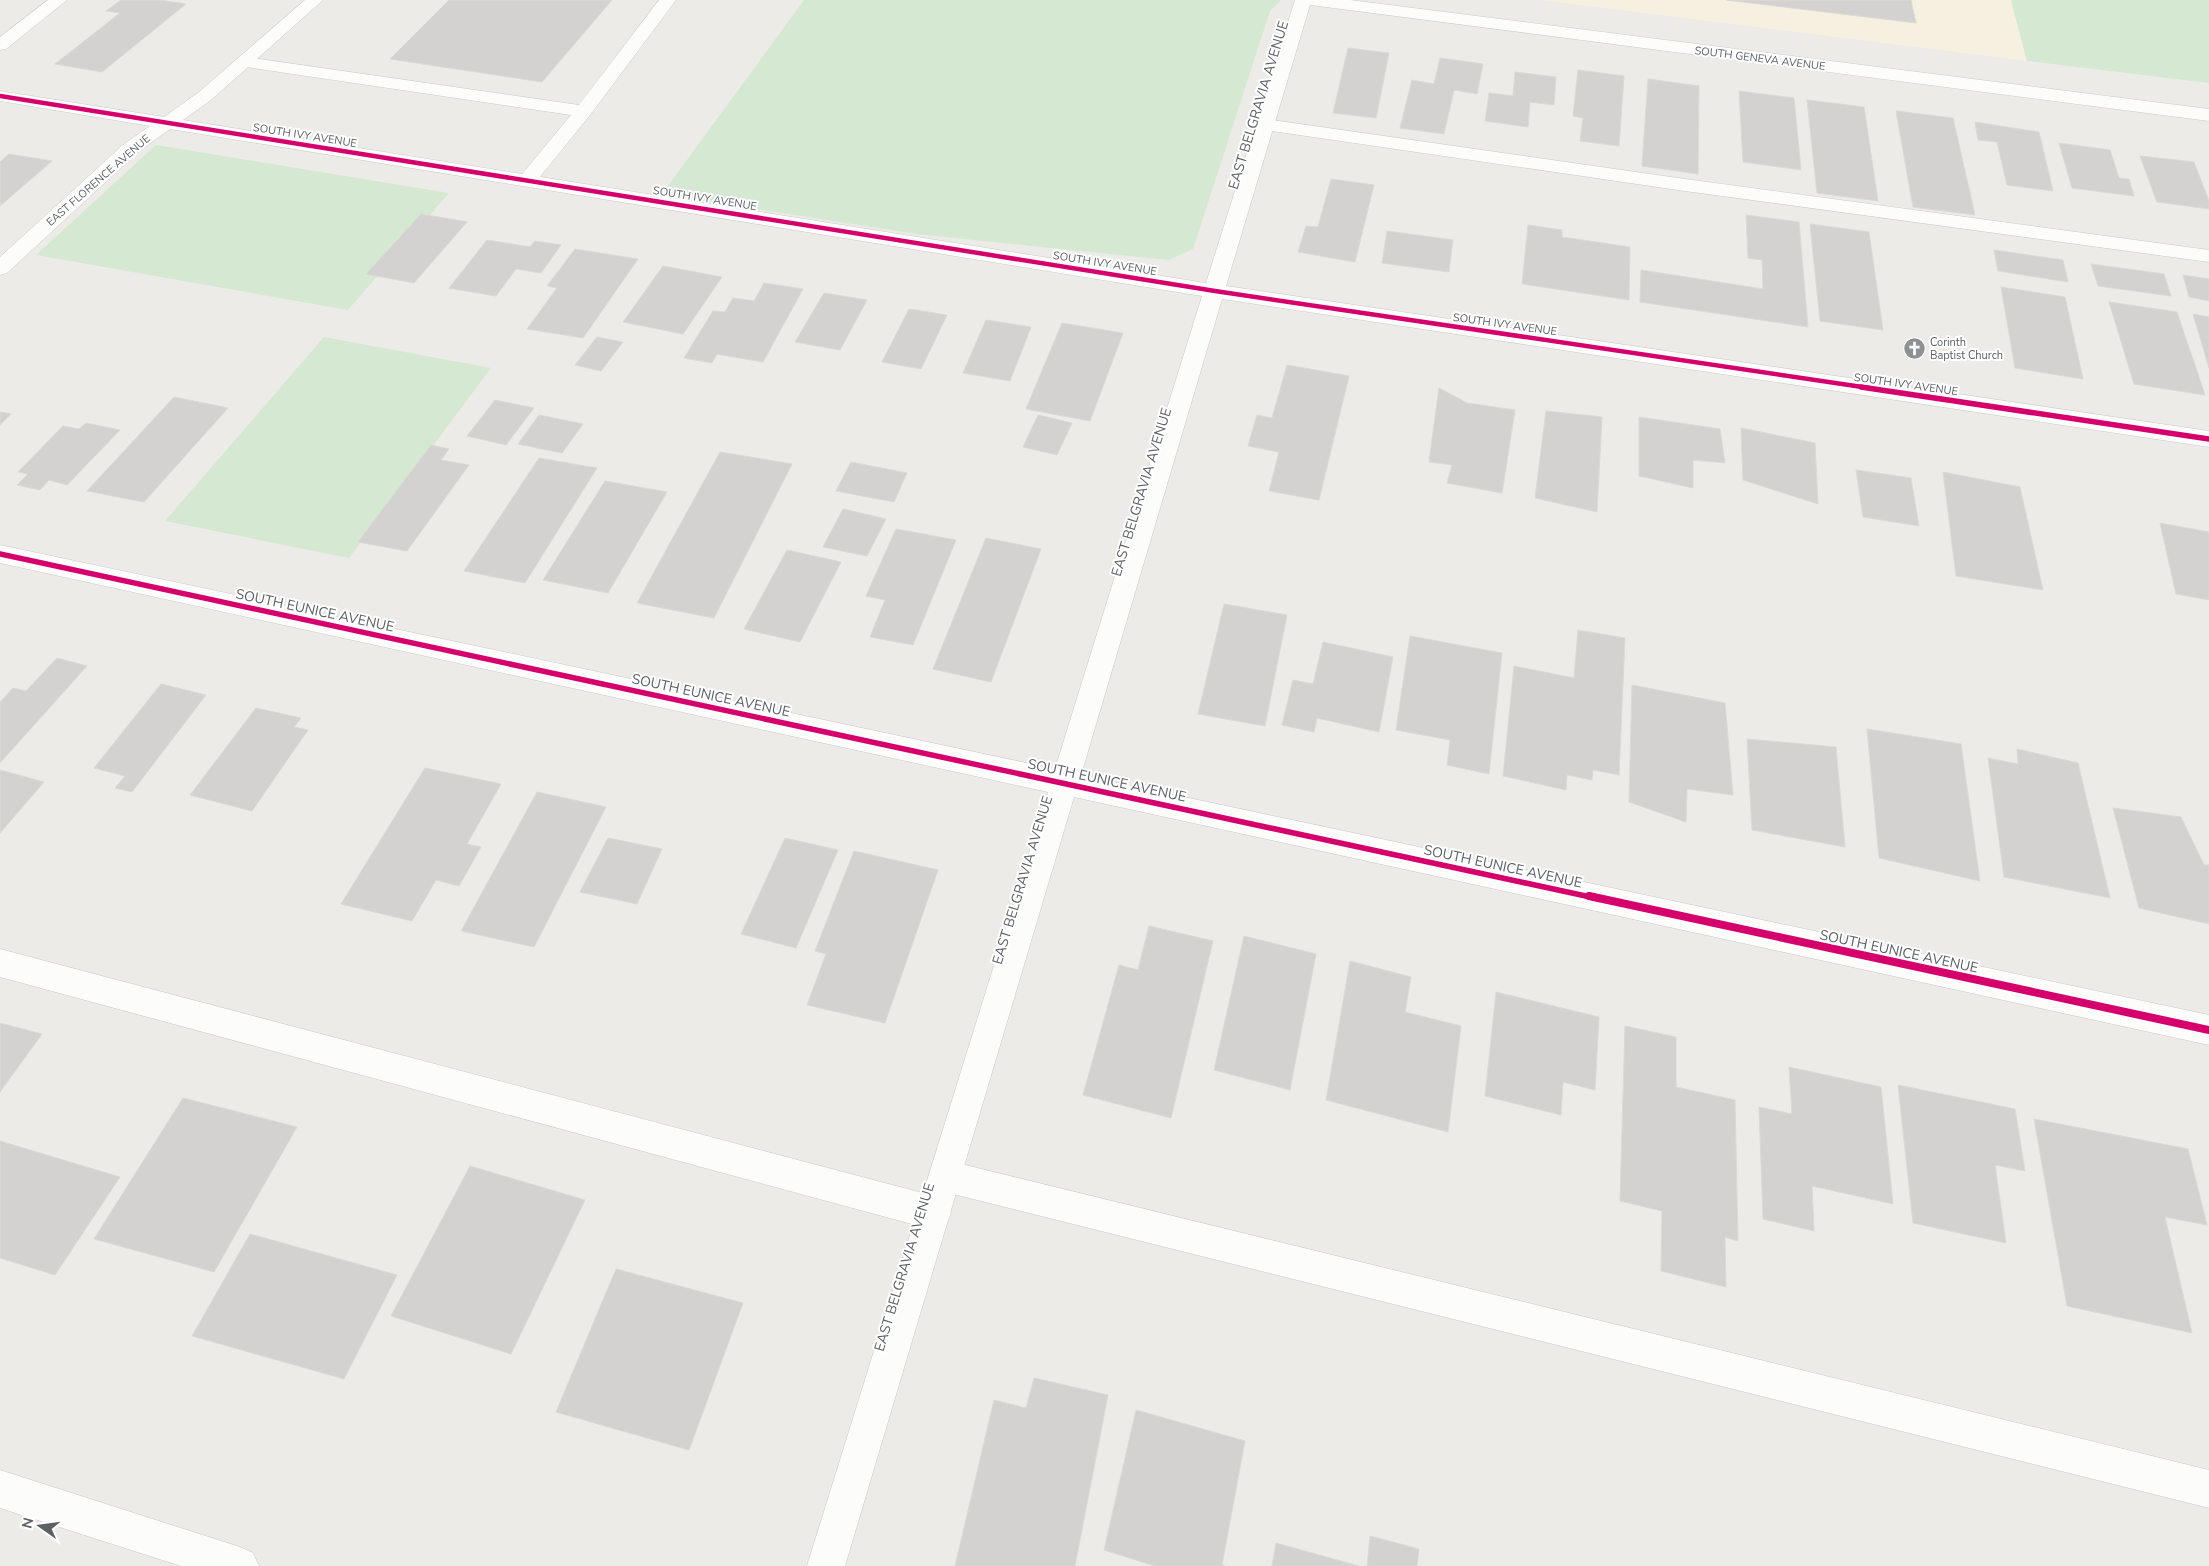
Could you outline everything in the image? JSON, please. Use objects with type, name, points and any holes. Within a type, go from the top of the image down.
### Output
[{"type":"street","points":[[0,45],[59,0]]},
{"type":"street","name":"EAST FLORENCE AVENUE","points":[[0,268],[132,148],[205,96],[315,0]]},
{"type":"street","points":[[528,180],[584,111],[668,0]]},
{"type":"street","name":"EAST BELGRAVIA AVENUE","points":[[826,1566],[1303,0]]},
{"type":"street","name":"SOUTH GENEVA AVENUE","points":[[1310,0],[2209,115]]},
{"type":"street","points":[[246,62],[584,111]]},
{"type":"street","name":"SOUTH IVY AVENUE","points":[[0,96],[1215,291],[2209,439]]},
{"type":"street","points":[[1265,125],[1685,185],[2209,256]]},
{"type":"street","name":"SOUTH EUNICE AVENUE","points":[[0,554],[2209,1030]]},
{"type":"street","points":[[0,963],[934,1213]]},
{"type":"street","points":[[945,1176],[2209,1489]]},
{"type":"street","points":[[0,1489],[240,1566]]},
{"type":"shaded area","points":[[1540,0],[2011,0],[2027,61]]},
{"type":"green space","points":[[804,0],[1281,0],[1270,11],[1193,249],[1169,260],[916,234],[662,194]]},
{"type":"green space","points":[[2011,0],[2209,0],[2209,83],[2027,61]]},
{"type":"green space","points":[[156,145],[449,193],[348,310],[36,255]]},
{"type":"green space","points":[[324,337],[491,368],[349,558],[165,521]]},
{"type":"building","points":[[121,0],[159,0],[186,4],[102,72],[55,64],[120,13],[106,11]]},
{"type":"building","points":[[449,0],[612,0],[542,82],[390,59]]},
{"type":"building","points":[[1726,0],[1911,0],[1916,23]]},
{"type":"building","points":[[1348,48],[1389,53],[1376,118],[1333,113]]},
{"type":"building","points":[[1440,58],[1483,64],[1477,94],[1454,90],[1444,134],[1400,128],[1412,80],[1434,84]]},
{"type":"building","points":[[1578,70],[1624,76],[1619,146],[1580,141],[1583,118],[1573,116]]},
{"type":"building","points":[[1515,72],[1556,77],[1554,105],[1530,102],[1528,127],[1485,121],[1489,93],[1513,96]]},
{"type":"building","points":[[1648,79],[1699,86],[1698,174],[1642,166]]},
{"type":"building","points":[[1739,91],[1794,98],[1801,170],[1743,162]]},
{"type":"building","points":[[1807,100],[1864,107],[1878,201],[1817,193]]},
{"type":"building","points":[[1896,111],[1953,118],[1975,215],[1913,207]]},
{"type":"building","points":[[1975,122],[2039,132],[2053,191],[2007,185],[1997,142],[1978,140]]},
{"type":"building","points":[[2059,143],[2110,150],[2119,178],[2129,179],[2134,196],[2072,188]]},
{"type":"building","points":[[9,154],[52,161],[0,206],[0,162]]},
{"type":"building","points":[[2140,156],[2194,162],[2209,201],[2209,209],[2157,202]]},
{"type":"building","points":[[1331,179],[1374,185],[1355,262],[1298,252],[1306,226],[1318,227]]},
{"type":"building","points":[[421,214],[467,222],[414,283],[366,274]]},
{"type":"building","points":[[1746,215],[1799,222],[1808,327],[1640,302],[1641,270],[1763,289],[1762,260],[1748,258]]},
{"type":"building","points":[[1810,224],[1869,232],[1883,330],[1820,321]]},
{"type":"building","points":[[1528,225],[1562,230],[1562,237],[1630,247],[1629,300],[1522,284]]},
{"type":"building","points":[[1387,231],[1453,240],[1449,272],[1382,263]]},
{"type":"building","points":[[487,240],[530,247],[535,241],[561,245],[541,273],[516,269],[496,296],[449,288]]},
{"type":"building","points":[[575,249],[638,259],[583,338],[527,329],[557,288],[547,286]]},
{"type":"building","points":[[1994,250],[2063,260],[2068,282],[1998,271]]},
{"type":"building","points":[[2091,264],[2164,274],[2171,296],[2098,286]]},
{"type":"building","points":[[663,266],[722,277],[683,334],[623,322]]},
{"type":"building","points":[[2183,275],[2209,279],[2209,301],[2189,297]]},
{"type":"building","points":[[764,283],[803,289],[763,362],[717,354],[712,363],[684,358],[713,311],[725,312],[733,298],[754,301]]},
{"type":"building","points":[[2001,287],[2065,297],[2083,379],[2015,368]]},
{"type":"building","points":[[824,293],[867,300],[840,350],[795,342]]},
{"type":"building","points":[[2109,302],[2177,312],[2205,395],[2134,384]]},
{"type":"building","points":[[909,309],[947,315],[921,369],[882,362]]},
{"type":"building","points":[[2193,314],[2209,317],[2209,368]]},
{"type":"building","points":[[986,320],[1031,327],[1010,381],[963,373]]},
{"type":"building","points":[[1062,323],[1123,333],[1090,421],[1026,409]]},
{"type":"building","points":[[597,337],[623,342],[601,371],[575,365]]},
{"type":"building","points":[[1287,365],[1349,376],[1319,500],[1269,491],[1279,452],[1248,446],[1257,415],[1272,418]]},
{"type":"building","points":[[1439,388],[1467,403],[1515,410],[1502,493],[1447,483],[1452,465],[1429,462]]},
{"type":"building","points":[[174,397],[228,408],[144,502],[87,491]]},
{"type":"building","points":[[495,400],[534,408],[506,445],[467,436]]},
{"type":"building","points":[[1546,411],[1602,417],[1597,512],[1535,498]]},
{"type":"building","points":[[0,412],[11,414],[0,425]]},
{"type":"building","points":[[539,415],[583,424],[562,453],[518,444]]},
{"type":"building","points":[[1038,415],[1072,423],[1057,455],[1023,447]]},
{"type":"building","points":[[1639,417],[1720,429],[1725,463],[1693,460],[1693,488],[1639,476]]},
{"type":"building","points":[[86,423],[120,430],[67,485],[49,480],[40,490],[17,485],[28,474],[18,472],[63,426],[79,429]]},
{"type":"building","points":[[1741,428],[1815,443],[1818,504],[1743,480]]},
{"type":"building","points":[[431,445],[449,449],[441,460],[469,465],[407,551],[358,542]]},
{"type":"building","points":[[720,452],[792,464],[714,618],[637,603]]},
{"type":"building","points":[[539,458],[597,468],[525,583],[464,571]]},
{"type":"building","points":[[851,462],[907,473],[894,502],[836,491]]},
{"type":"building","points":[[1856,470],[1911,478],[1919,526],[1863,517]]},
{"type":"building","points":[[1943,472],[2020,487],[2043,590],[1956,576]]},
{"type":"building","points":[[605,481],[667,492],[608,593],[543,580]]},
{"type":"building","points":[[843,509],[886,519],[867,556],[823,547]]},
{"type":"building","points":[[2160,523],[2209,532],[2209,600],[2176,594]]},
{"type":"building","points":[[896,529],[956,540],[913,645],[870,637],[885,600],[866,596]]},
{"type":"building","points":[[986,538],[1041,549],[991,682],[933,669]]},
{"type":"building","points":[[787,550],[841,562],[800,642],[744,629]]},
{"type":"building","points":[[1224,604],[1287,615],[1265,726],[1198,714]]},
{"type":"building","points":[[1578,630],[1625,638],[1619,775],[1593,770],[1592,780],[1567,775],[1566,790],[1503,776],[1514,666],[1574,678]]},
{"type":"building","points":[[1410,636],[1502,653],[1489,774],[1447,765],[1450,740],[1396,730]]},
{"type":"building","points":[[1323,642],[1393,657],[1379,732],[1317,718],[1314,732],[1282,725],[1293,680],[1313,684]]},
{"type":"building","points":[[57,658],[87,666],[0,763],[0,702],[13,688],[26,691]]},
{"type":"building","points":[[161,684],[206,695],[132,792],[115,788],[125,776],[94,768]]},
{"type":"building","points":[[1632,685],[1725,703],[1733,795],[1687,789],[1686,822],[1629,802]]},
{"type":"building","points":[[256,708],[301,718],[294,727],[308,730],[252,811],[190,795]]},
{"type":"building","points":[[1867,729],[1961,744],[1980,881],[1879,858]]},
{"type":"building","points":[[1747,739],[1836,747],[1845,847],[1752,830]]},
{"type":"building","points":[[2017,749],[2078,763],[2110,898],[2004,877],[1988,758],[2018,764]]},
{"type":"building","points":[[425,768],[501,784],[467,844],[481,847],[459,886],[436,880],[412,921],[341,904]]},
{"type":"building","points":[[0,770],[44,782],[0,833]]},
{"type":"building","points":[[537,792],[606,807],[534,947],[461,931]]},
{"type":"building","points":[[2113,808],[2181,817],[2204,865],[2209,865],[2209,924],[2139,908]]},
{"type":"building","points":[[608,838],[662,849],[637,904],[580,892]]},
{"type":"building","points":[[785,838],[838,850],[796,948],[741,934]]},
{"type":"building","points":[[854,851],[938,870],[885,1023],[807,1005],[826,954],[815,951]]},
{"type":"building","points":[[1149,926],[1213,941],[1171,1118],[1083,1095],[1119,965],[1138,970]]},
{"type":"building","points":[[1244,936],[1316,954],[1290,1090],[1214,1070]]},
{"type":"building","points":[[1350,961],[1411,977],[1405,1012],[1461,1026],[1448,1132],[1326,1100]]},
{"type":"building","points":[[1496,992],[1599,1017],[1595,1090],[1563,1082],[1561,1115],[1485,1096]]},
{"type":"building","points":[[0,1023],[42,1034],[0,1092]]},
{"type":"building","points":[[1625,1026],[1676,1037],[1676,1087],[1735,1100],[1738,1241],[1725,1237],[1726,1287],[1661,1271],[1662,1211],[1620,1201]]},
{"type":"building","points":[[1789,1067],[1881,1087],[1893,1204],[1812,1186],[1814,1231],[1763,1219],[1759,1107],[1792,1114]]},
{"type":"building","points":[[1898,1085],[2015,1109],[2025,1171],[1995,1165],[2006,1243],[1913,1223]]},
{"type":"building","points":[[183,1098],[297,1127],[214,1272],[94,1239]]},
{"type":"building","points":[[2034,1119],[2188,1149],[2207,1225],[2165,1217],[2192,1333],[2067,1306]]},
{"type":"building","points":[[0,1141],[120,1177],[55,1275],[0,1258]]},
{"type":"building","points":[[470,1166],[585,1200],[511,1354],[391,1316]]},
{"type":"building","points":[[250,1234],[397,1275],[344,1379],[192,1336]]},
{"type":"building","points":[[616,1269],[743,1303],[689,1450],[556,1412]]},
{"type":"building","points":[[1034,1378],[1108,1395],[1075,1566],[955,1566],[994,1400],[1026,1408]]},
{"type":"building","points":[[1136,1410],[1245,1441],[1222,1565],[1225,1566],[1155,1566],[1104,1550]]},
{"type":"building","points":[[1370,1536],[1419,1549],[1417,1566],[1367,1566]]},
{"type":"building","points":[[1276,1543],[1359,1566],[1272,1566]]},
{"type":"cycle path","points":[[0,96],[1215,291],[2209,439]]},
{"type":"cycle path","points":[[0,554],[2209,1030]]},
{"type":"place","name":"Corinth Baptist Church","points":[[1914,348]]}]
